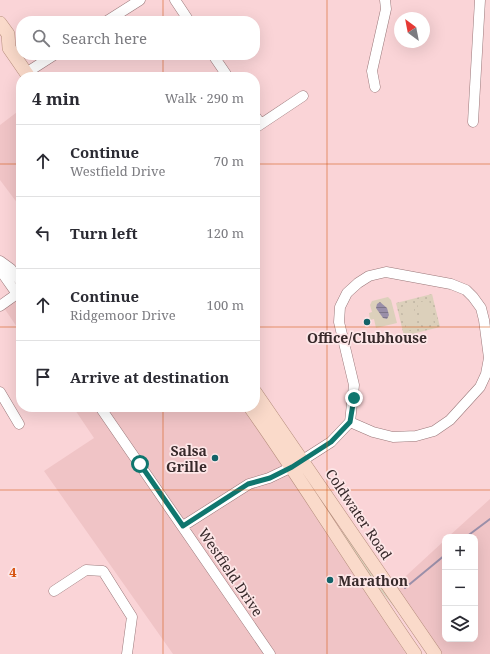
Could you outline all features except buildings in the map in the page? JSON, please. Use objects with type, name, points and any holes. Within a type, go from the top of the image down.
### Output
[{"type":"main road","points":[[0,23],[8,34],[4,45],[26,72]]},
{"type":"main road","name":"Coldwater Road","points":[[260,401],[371,591],[415,654]]},
{"type":"main road","name":"Coldwater Road","points":[[254,412],[297,464],[436,654]]},
{"type":"street","points":[[115,16],[140,0]]},
{"type":"street","points":[[175,0],[186,16]]},
{"type":"street","points":[[375,87],[372,71],[386,9],[385,0]]},
{"type":"street","points":[[473,122],[480,0]]},
{"type":"street","points":[[32,72],[48,60]]},
{"type":"street","points":[[216,60],[225,72]]},
{"type":"street","points":[[260,121],[303,96]]},
{"type":"street","points":[[0,261],[11,269],[16,276]]},
{"type":"street","points":[[0,267],[3,274],[16,288]]},
{"type":"street","points":[[183,526],[248,484],[270,478],[297,464],[331,442],[350,422],[354,385],[339,322],[340,306],[347,293],[358,283],[369,276],[386,272],[451,284],[466,290],[481,308],[484,320],[489,358],[486,374],[480,387],[450,420],[434,431],[416,436],[393,437],[373,432],[350,422]]},
{"type":"street","points":[[0,306],[16,295]]},
{"type":"street","points":[[0,392],[19,424]]},
{"type":"street","name":"Westfield Drive","points":[[103,412],[270,654]]},
{"type":"street","points":[[54,591],[86,570],[103,571],[132,617],[127,654]]},
{"type":"shaded area","points":[[16,113],[16,201],[0,180],[0,125]]},
{"type":"shaded area","points":[[16,288],[16,326],[0,302],[0,299]]},
{"type":"shaded area","points":[[432,294],[440,327],[404,336],[396,303]]},
{"type":"shaded area","points":[[388,297],[391,300],[397,323],[376,328],[374,319],[370,320],[369,313],[372,312],[370,305],[372,301]]},
{"type":"shaded area","points":[[429,300],[434,324],[423,327],[417,303]]},
{"type":"shaded area","points":[[380,302],[387,308],[389,315],[387,319],[383,318],[376,308],[377,304]]},
{"type":"shaded area","points":[[413,304],[418,328],[407,331],[401,307]]},
{"type":"shaded area","points":[[76,412],[248,412],[293,477],[406,654],[173,654],[44,471],[94,438]]},
{"type":"shaded area","points":[[490,499],[490,654],[442,654],[395,586],[442,543],[442,642],[478,642],[478,534],[451,534]]},
{"type":"shaded area","points":[[326,510],[358,550],[413,629],[374,583]]},
{"type":"waterway","points":[[470,534],[490,519]]},
{"type":"waterway","points":[[405,588],[442,557]]},
{"type":"place","name":"Office/Clubhouse","points":[[367,322]]},
{"type":"place","name":"Salsa Grille","points":[[215,458]]},
{"type":"place","name":"Marathon","points":[[330,580]]},
{"type":"route","points":[[140,464],[183,526],[248,484],[270,478],[292,467],[331,442],[350,422],[354,398]]}]
